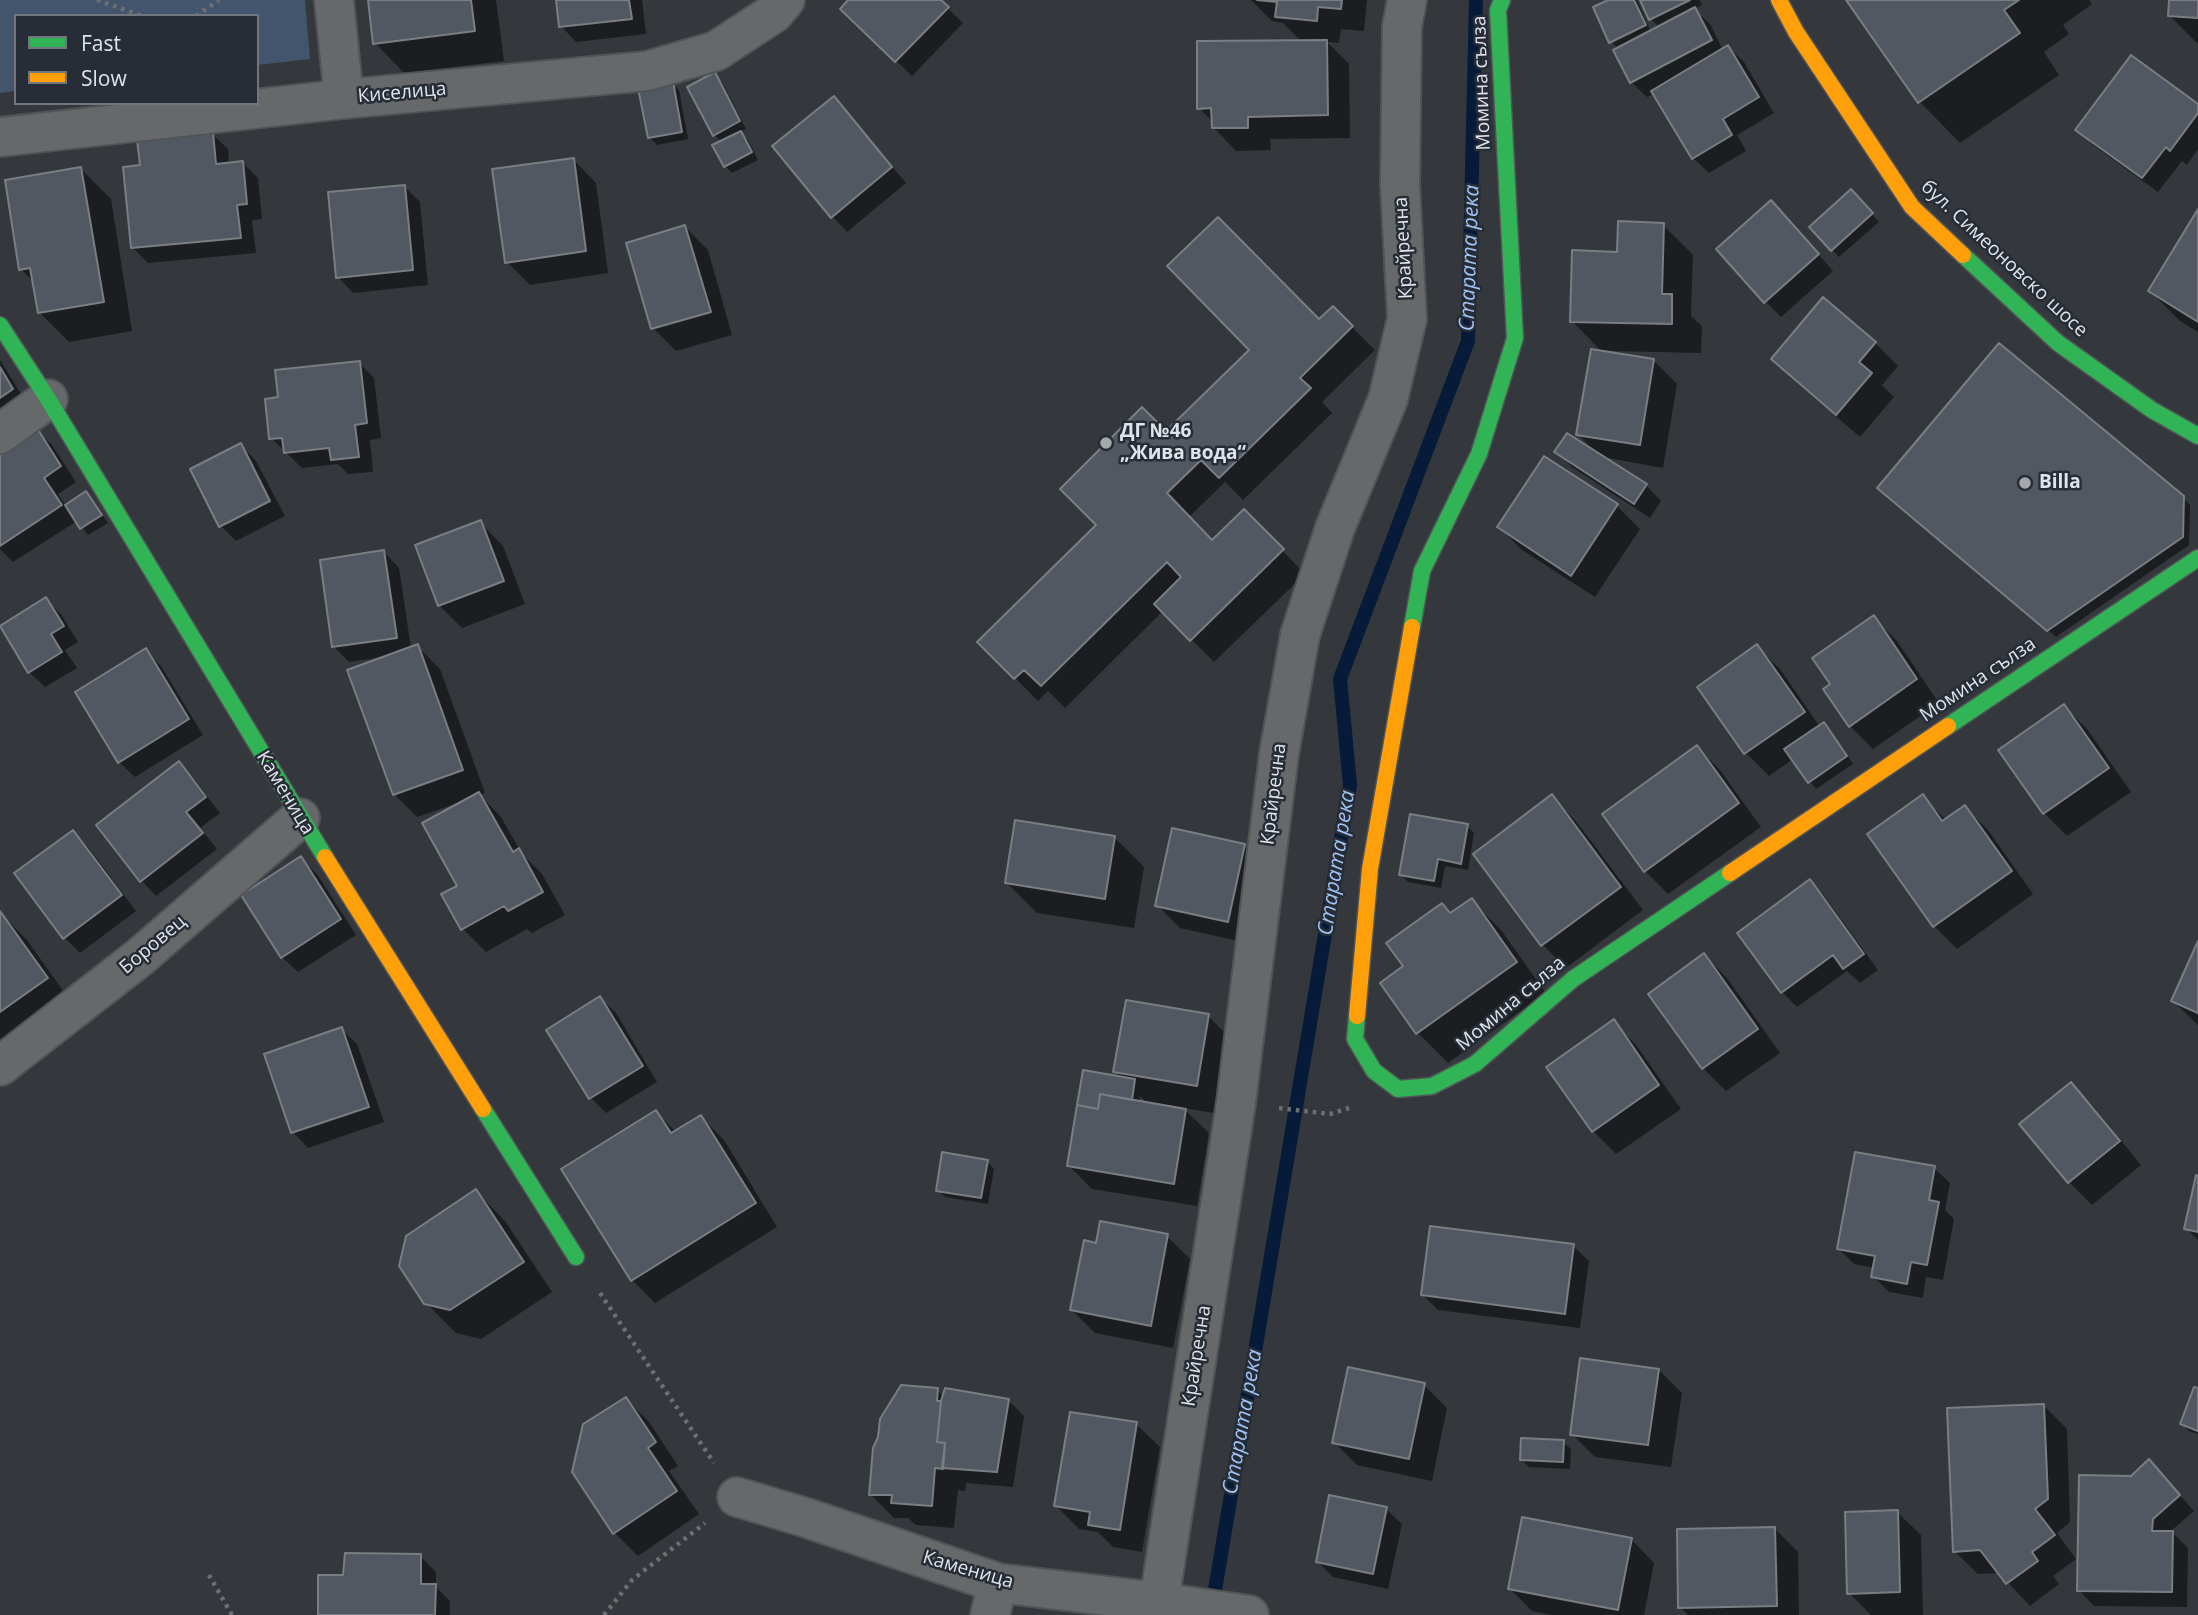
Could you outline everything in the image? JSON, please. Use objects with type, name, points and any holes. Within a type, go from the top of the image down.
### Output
[{"type":"street","points":[[334,0],[344,99]]},
{"type":"street","name":"Киселица","points":[[0,137],[344,99],[647,71],[716,51],[774,13],[785,0]]},
{"type":"street","name":"Крайречна","points":[[1159,1602],[1236,1104],[1279,754],[1300,635],[1335,528],[1388,399],[1407,319],[1400,184],[1402,27],[1407,0]]},
{"type":"street","name":"Момина сълза","points":[[1502,0],[1498,10],[1515,338],[1479,454],[1422,571],[1370,869],[1355,1039],[1374,1071],[1398,1089],[1432,1086],[1475,1065],[1573,979],[2198,558]]},
{"type":"street","name":"бул. Симеоновско шосе","points":[[1779,0],[1796,32],[1912,207],[2058,343],[2152,410],[2198,436]]},
{"type":"street","name":"Каменица","points":[[0,325],[300,818],[576,1257]]},
{"type":"street","points":[[0,434],[48,400]]},
{"type":"street","name":"Боровец","points":[[0,1066],[140,957],[300,818]]},
{"type":"street","name":"Каменица","points":[[737,1497],[807,1518],[994,1599],[1159,1602],[1250,1615]]},
{"type":"path","points":[[97,0],[136,14]]},
{"type":"path","points":[[199,14],[219,0]]},
{"type":"path","points":[[1279,1108],[1330,1114]]},
{"type":"path","points":[[576,1257],[737,1497],[632,1580],[604,1615]]},
{"type":"path","points":[[209,1576],[232,1615]]},
{"type":"shaded area","points":[[0,0],[305,0],[310,59],[259,65],[259,14],[14,14],[14,91],[0,93]]},
{"type":"building","points":[[368,0],[471,0],[475,31],[373,44]]},
{"type":"building","points":[[556,0],[629,0],[632,19],[559,27]]},
{"type":"building","points":[[848,0],[941,0],[949,7],[895,62],[840,9]]},
{"type":"building","points":[[1257,0],[1342,0],[1341,9],[1318,7],[1317,21],[1275,17],[1277,2]]},
{"type":"building","points":[[1608,0],[1634,0],[1646,25],[1609,43],[1593,7]]},
{"type":"building","points":[[1640,0],[1690,0],[1649,20]]},
{"type":"building","points":[[1846,0],[2019,0],[2004,10],[2020,33],[1918,103]]},
{"type":"building","points":[[2169,0],[2198,0],[2198,18],[2168,16]]},
{"type":"building","points":[[1695,7],[1712,40],[1630,83],[1613,50]]},
{"type":"building","points":[[1327,40],[1328,115],[1248,117],[1248,128],[1212,128],[1211,108],[1197,109],[1197,41]]},
{"type":"building","points":[[1728,45],[1759,97],[1723,119],[1732,135],[1692,159],[1651,91]]},
{"type":"building","points":[[2131,55],[2198,104],[2198,113],[2170,151],[2166,147],[2142,178],[2075,130]]},
{"type":"building","points":[[715,72],[740,121],[713,136],[687,87]]},
{"type":"building","points":[[673,81],[682,132],[648,138],[638,88]]},
{"type":"building","points":[[834,96],[892,167],[831,218],[772,146]]},
{"type":"building","points":[[741,131],[752,152],[724,167],[712,145]]},
{"type":"building","points":[[213,132],[216,164],[243,161],[247,204],[237,205],[241,238],[131,248],[123,167],[140,165],[137,140]]},
{"type":"building","points":[[574,158],[586,251],[505,263],[492,169]]},
{"type":"building","points":[[81,167],[104,302],[38,313],[30,268],[19,270],[5,180]]},
{"type":"building","points":[[405,185],[413,270],[336,278],[328,192]]},
{"type":"building","points":[[1851,189],[1873,213],[1831,251],[1809,227]]},
{"type":"building","points":[[1771,200],[1819,254],[1764,303],[1716,249]]},
{"type":"building","points":[[2198,209],[2198,322],[2148,291]]},
{"type":"building","points":[[1218,217],[1319,319],[1333,306],[1353,326],[1300,378],[1311,388],[1219,478],[1201,460],[1167,493],[1212,540],[1244,509],[1284,549],[1190,641],[1154,604],[1181,577],[1167,562],[1041,686],[1024,670],[1014,679],[977,642],[1096,525],[1060,489],[1142,407],[1166,431],[1249,350],[1167,266]]},
{"type":"building","points":[[1618,221],[1664,223],[1662,294],[1672,294],[1672,324],[1570,322],[1572,250],[1617,252]]},
{"type":"building","points":[[685,225],[711,312],[651,329],[626,243]]},
{"type":"building","points":[[1823,297],[1876,342],[1859,362],[1872,373],[1836,415],[1771,359]]},
{"type":"building","name":"Billa","points":[[1999,343],[2184,496],[2183,537],[2047,631],[1877,488]]},
{"type":"building","points":[[1591,349],[1654,359],[1640,445],[1576,435]]},
{"type":"building","points":[[360,361],[367,423],[355,425],[359,457],[331,460],[329,448],[284,453],[282,438],[269,439],[265,399],[278,397],[275,370]]},
{"type":"building","points":[[0,367],[13,389],[0,398]]},
{"type":"building","points":[[37,428],[61,466],[44,478],[62,505],[0,546],[0,451]]},
{"type":"building","points":[[1567,433],[1647,484],[1634,504],[1554,452]]},
{"type":"building","points":[[241,443],[270,501],[219,527],[190,469]]},
{"type":"building","points":[[1544,456],[1618,504],[1571,576],[1497,527]]},
{"type":"building","points":[[86,491],[102,515],[80,529],[65,505]]},
{"type":"building","points":[[481,520],[504,581],[438,606],[415,545]]},
{"type":"building","points":[[384,550],[397,638],[332,647],[320,560]]},
{"type":"building","points":[[46,597],[64,626],[51,634],[62,652],[28,673],[0,626]]},
{"type":"building","points":[[1874,615],[1917,679],[1849,727],[1823,689],[1830,684],[1812,658]]},
{"type":"building","points":[[418,644],[463,770],[393,795],[347,670]]},
{"type":"building","points":[[1757,644],[1805,712],[1744,754],[1697,687]]},
{"type":"building","points":[[146,648],[189,719],[118,763],[75,692]]},
{"type":"building","points":[[2064,704],[2109,768],[2043,814],[1998,750]]},
{"type":"building","points":[[1824,722],[1847,756],[1808,783],[1784,749]]},
{"type":"building","points":[[1697,745],[1739,803],[1644,872],[1602,814]]},
{"type":"building","points":[[179,761],[206,797],[186,812],[203,833],[140,882],[96,825]]},
{"type":"building","points":[[479,792],[513,852],[519,848],[543,892],[508,911],[504,906],[461,930],[441,894],[457,886],[422,823]]},
{"type":"building","points":[[1552,794],[1621,887],[1541,946],[1473,854]]},
{"type":"building","points":[[1923,794],[1942,821],[1965,805],[2012,871],[1933,927],[1867,834]]},
{"type":"building","points":[[1410,814],[1468,824],[1461,864],[1438,859],[1434,881],[1399,875]]},
{"type":"building","points":[[1015,820],[1115,836],[1105,899],[1005,883]]},
{"type":"building","points":[[1172,828],[1245,844],[1228,922],[1155,906]]},
{"type":"building","points":[[73,830],[122,895],[63,939],[14,873]]},
{"type":"building","points":[[301,856],[341,919],[281,958],[241,895]]},
{"type":"building","points":[[1810,879],[1864,954],[1843,969],[1833,955],[1781,993],[1737,933]]},
{"type":"building","points":[[1472,898],[1517,962],[1416,1034],[1380,983],[1403,966],[1386,943],[1442,903],[1450,913]]},
{"type":"building","points":[[0,911],[48,978],[0,1012]]},
{"type":"building","points":[[2198,941],[2198,1013],[2171,1001]]},
{"type":"building","points":[[1704,953],[1758,1029],[1702,1069],[1648,994]]},
{"type":"building","points":[[600,996],[643,1066],[589,1099],[546,1030]]},
{"type":"building","points":[[1126,1000],[1209,1014],[1197,1086],[1113,1072]]},
{"type":"building","points":[[1614,1019],[1659,1085],[1592,1132],[1546,1067]]},
{"type":"building","points":[[342,1027],[369,1107],[291,1133],[264,1054]]},
{"type":"building","points":[[1083,1070],[1135,1079],[1132,1100],[1100,1094],[1098,1109],[1077,1105]]},
{"type":"building","points":[[2071,1082],[2120,1141],[2068,1183],[2019,1124]]},
{"type":"building","points":[[1100,1094],[1186,1109],[1174,1184],[1067,1166],[1077,1105],[1098,1109]]},
{"type":"building","points":[[656,1110],[671,1133],[701,1115],[756,1203],[631,1281],[561,1169]]},
{"type":"building","points":[[942,1152],[988,1160],[981,1198],[936,1191]]},
{"type":"building","points":[[1855,1152],[1935,1166],[1929,1200],[1939,1202],[1927,1265],[1911,1262],[1907,1284],[1871,1277],[1875,1256],[1837,1249]]},
{"type":"building","points":[[2196,1175],[2198,1176],[2198,1232],[2184,1229]]},
{"type":"building","points":[[476,1189],[524,1262],[450,1310],[424,1304],[399,1266],[406,1236]]},
{"type":"building","points":[[1100,1221],[1168,1234],[1151,1326],[1070,1310],[1084,1240],[1096,1243]]},
{"type":"building","points":[[1430,1226],[1574,1244],[1565,1314],[1421,1295]]},
{"type":"building","points":[[1580,1358],[1659,1369],[1648,1445],[1570,1435]]},
{"type":"building","points":[[1348,1367],[1425,1383],[1409,1459],[1332,1443]]},
{"type":"building","points":[[901,1385],[938,1388],[937,1401],[941,1401],[937,1442],[945,1443],[943,1469],[935,1468],[932,1506],[891,1503],[892,1495],[869,1495],[873,1448],[878,1437],[880,1419]]},
{"type":"building","points":[[2194,1387],[2198,1388],[2198,1431],[2180,1424]]},
{"type":"building","points":[[945,1388],[1009,1399],[997,1472],[942,1468],[945,1443],[937,1442]]},
{"type":"building","points":[[626,1397],[656,1442],[648,1448],[677,1491],[613,1534],[572,1472],[583,1424]]},
{"type":"building","points":[[2044,1404],[2048,1499],[2035,1509],[2055,1535],[2032,1552],[2038,1561],[2006,1584],[1980,1550],[1953,1552],[1947,1408]]},
{"type":"building","points":[[1070,1412],[1137,1422],[1120,1530],[1088,1525],[1090,1512],[1054,1506]]},
{"type":"building","points":[[1521,1438],[1564,1440],[1563,1462],[1520,1460]]},
{"type":"building","points":[[2149,1459],[2180,1495],[2153,1519],[2152,1531],[2173,1531],[2172,1592],[2077,1591],[2079,1475],[2131,1476]]},
{"type":"building","points":[[1329,1495],[1387,1507],[1373,1574],[1316,1562]]},
{"type":"building","points":[[1898,1510],[1900,1592],[1847,1594],[1845,1512]]},
{"type":"building","points":[[1522,1517],[1632,1538],[1618,1610],[1508,1589]]},
{"type":"building","points":[[1775,1527],[1777,1606],[1678,1608],[1677,1529]]},
{"type":"building","points":[[345,1553],[421,1554],[421,1584],[436,1584],[435,1615],[318,1615],[318,1575],[343,1575]]},
{"type":"waterway","name":"Старата река","points":[[1212,1608],[1350,785],[1340,679],[1468,341],[1476,0]]},
{"type":"traffic: fast","points":[[1412,627],[1422,571],[1479,454],[1515,338],[1498,10],[1502,0]]},
{"type":"traffic: fast","points":[[1963,255],[2058,343],[2152,410],[2198,436]]},
{"type":"traffic: fast","points":[[0,325],[48,399],[325,857]]},
{"type":"traffic: fast","points":[[1948,726],[2198,558]]},
{"type":"traffic: fast","points":[[1357,1016],[1355,1039],[1374,1071],[1398,1089],[1432,1086],[1475,1064],[1573,979],[1730,873]]},
{"type":"traffic: fast","points":[[483,1109],[576,1257]]},
{"type":"traffic: slow","points":[[1779,0],[1796,32],[1912,207],[1963,255]]},
{"type":"traffic: slow","points":[[1357,1016],[1370,869],[1412,627]]},
{"type":"traffic: slow","points":[[1730,873],[1948,726]]},
{"type":"traffic: slow","points":[[325,857],[483,1109]]},
{"type":"place","name":"ДГ №46 „Жива вода“","points":[[1106,443]]},
{"type":"place","name":"Billa","points":[[2025,483]]}]
